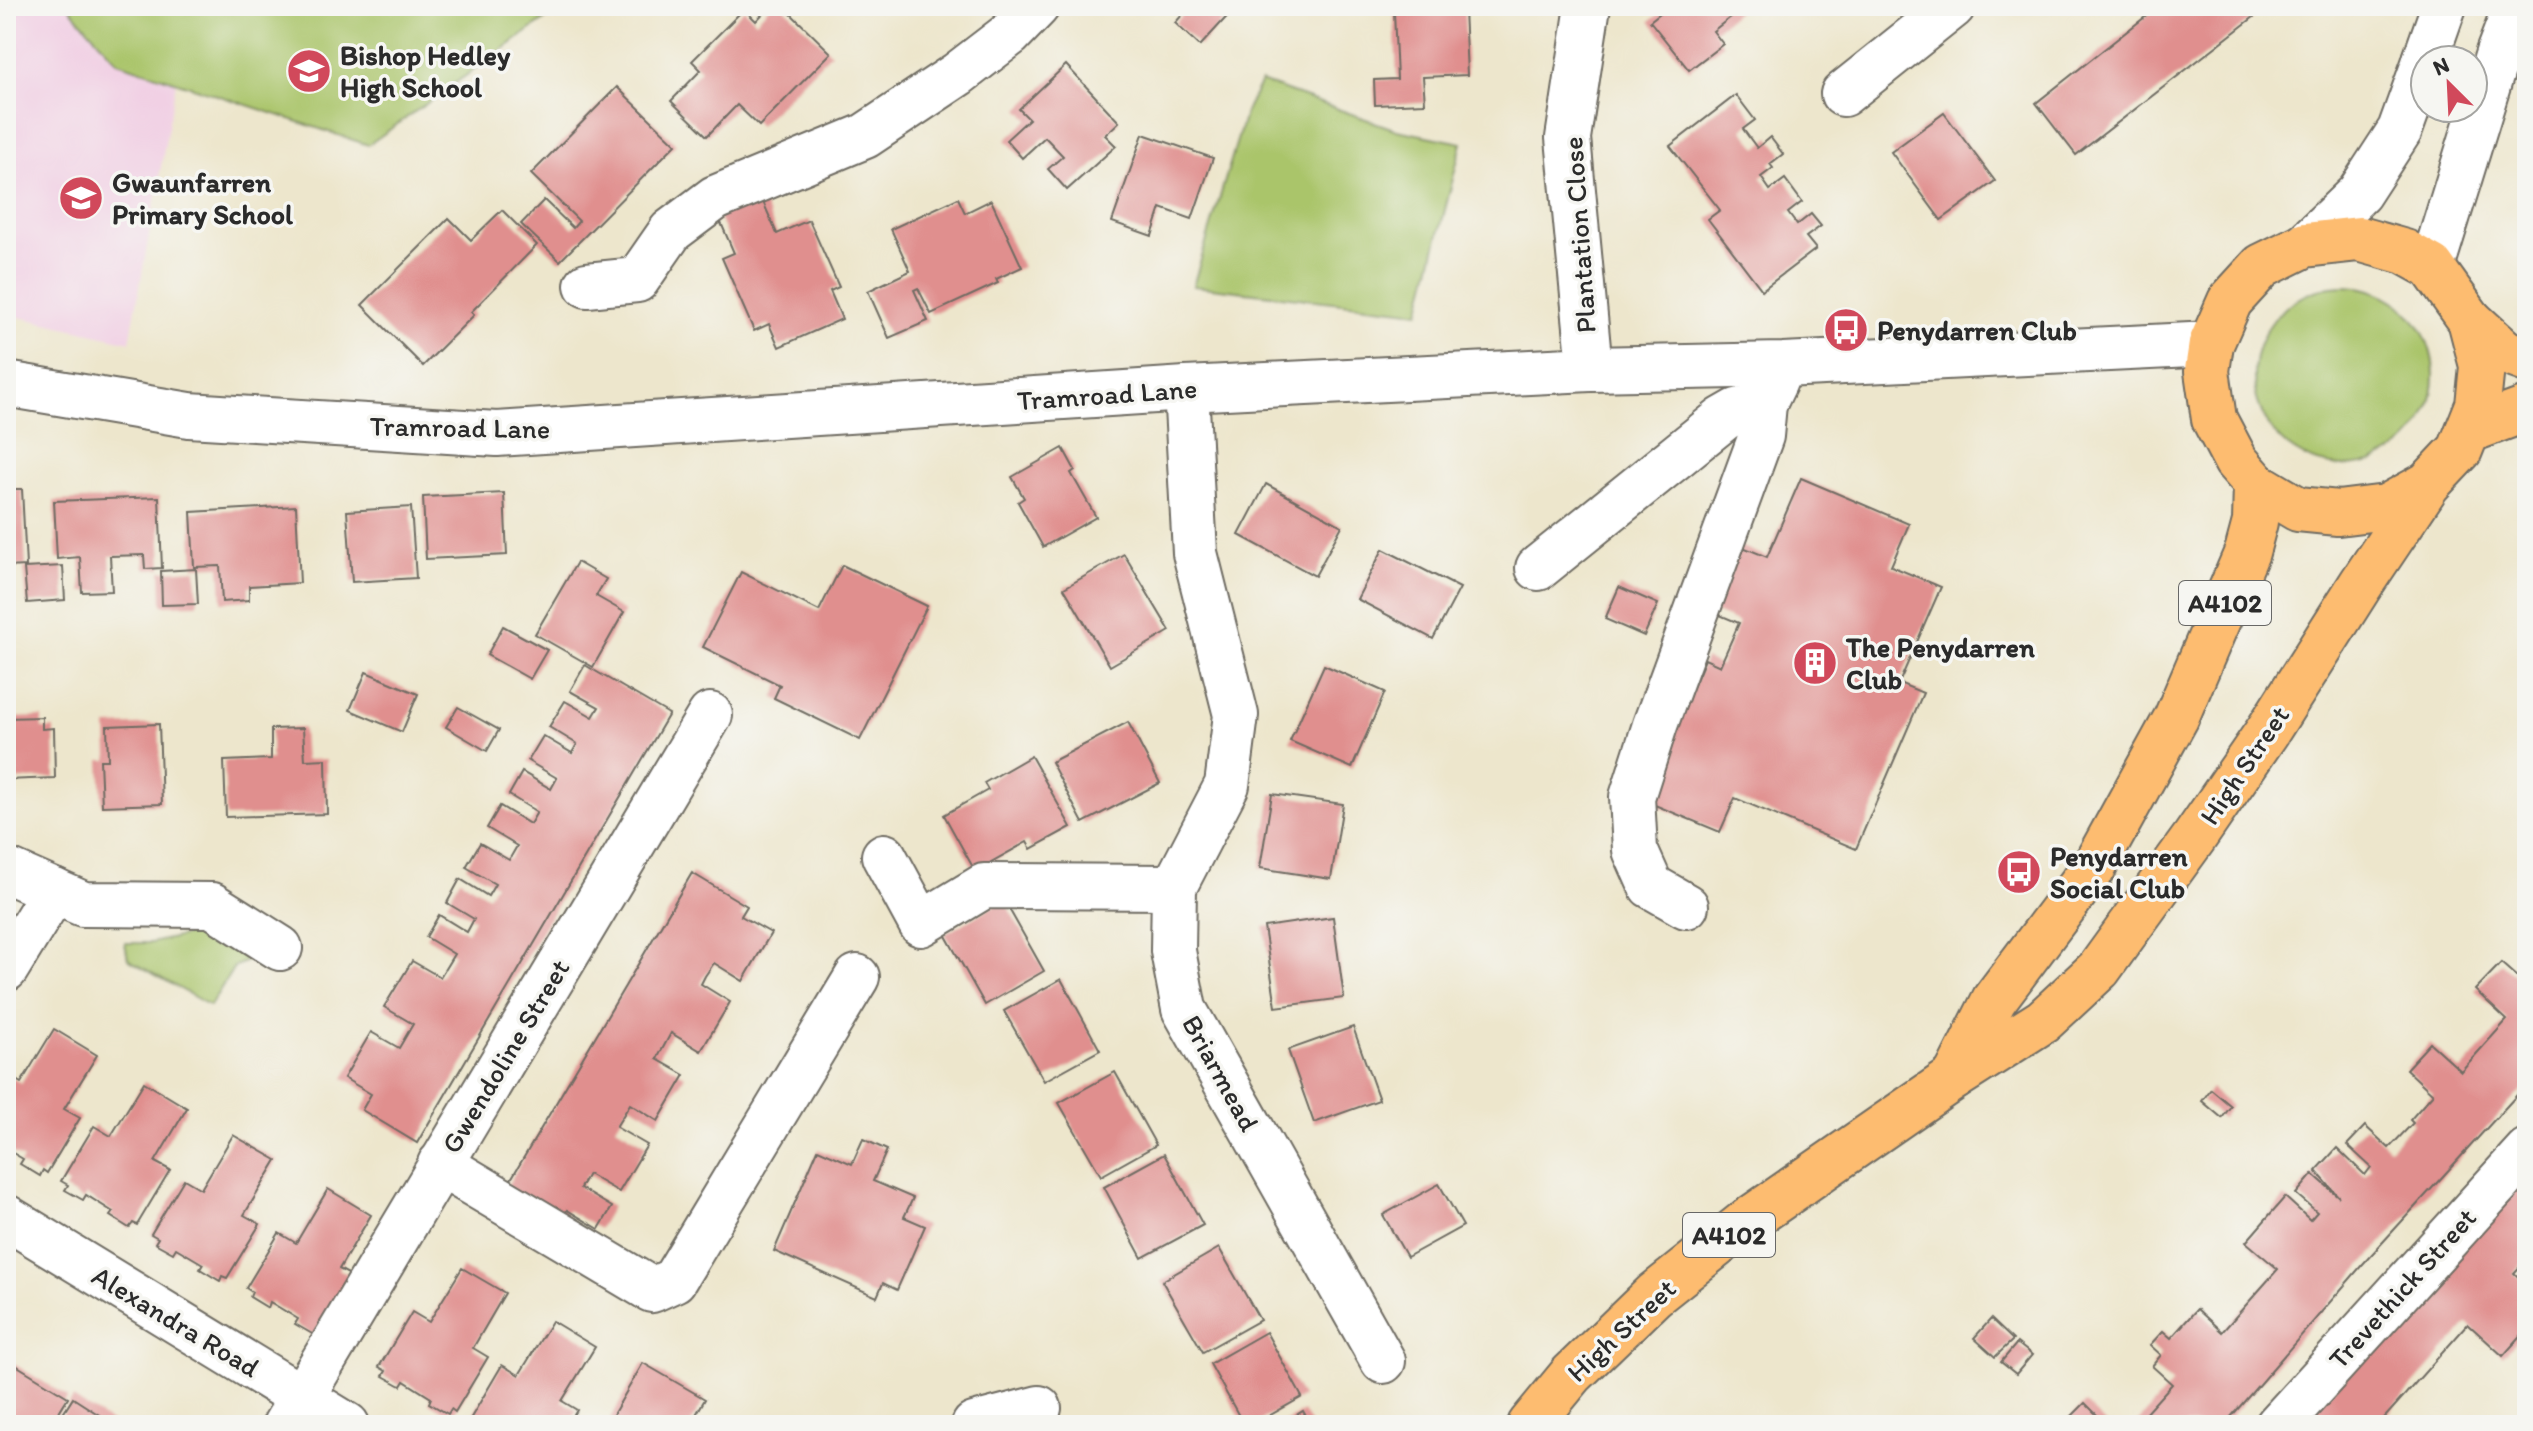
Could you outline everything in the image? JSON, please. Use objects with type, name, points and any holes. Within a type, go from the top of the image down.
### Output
[{"type":"main road","name":"High Street","points":[[1530,1425],[1572,1374],[1654,1295],[1747,1221],[1955,1077],[2043,1021],[2099,969],[2267,732],[2428,484],[2460,450],[2478,405],[2482,366],[2470,320],[2432,267],[2405,252],[2359,239],[2305,245],[2262,266],[2230,301],[2211,344],[2207,371],[2214,419],[2236,461],[2256,484],[2298,509],[2338,513],[2386,507],[2428,484]]},
{"type":"main road","name":"A4102","points":[[2470,320],[2505,352],[2527,360]]},
{"type":"main road","points":[[2468,431],[2527,409]]},
{"type":"main road","name":"High Street","points":[[1955,1077],[1994,1000],[2094,867],[2176,718],[2247,552],[2255,522],[2256,484]]},
{"type":"street","name":"Plantation Close","points":[[1588,6],[1568,138],[1590,369]]},
{"type":"street","points":[[1843,94],[1953,6]]},
{"type":"street","name":"High Street","points":[[2431,44],[2444,6]]},
{"type":"street","points":[[2432,267],[2513,55],[2516,6]]},
{"type":"street","points":[[587,285],[637,280],[671,231],[715,198],[865,136],[958,74],[1024,20]]},
{"type":"street","name":"High Street","points":[[2305,245],[2359,193],[2400,130],[2409,105]]},
{"type":"street","name":"Tramroad Lane","points":[[6,384],[189,415],[497,434],[1186,389],[2211,344]]},
{"type":"street","points":[[1686,906],[1651,886],[1635,850],[1632,797],[1761,436],[1764,404],[1783,365]]},
{"type":"street","name":"Briarmead","points":[[1186,389],[1195,553],[1236,715],[1227,785],[1174,887],[1173,951],[1184,1009],[1383,1361]]},
{"type":"street","points":[[1538,568],[1723,419],[1737,411],[1764,404]]},
{"type":"street","name":"Gwendoline Street","points":[[293,1411],[710,715]]},
{"type":"street","points":[[884,856],[921,924],[984,886],[1174,887]]},
{"type":"street","points":[[6,870],[83,904],[212,905],[280,948]]},
{"type":"street","points":[[6,969],[54,891]]},
{"type":"street","points":[[440,1164],[652,1290],[674,1280],[857,977]]},
{"type":"street","name":"Trevethick Street","points":[[2278,1425],[2527,1151]]},
{"type":"street","name":"Alexandra Road","points":[[6,1217],[293,1411],[347,1425]]},
{"type":"street","points":[[974,1425],[1039,1408]]},
{"type":"shaded area","points":[[6,6],[564,6],[368,145],[176,82],[130,342],[6,314]]},
{"type":"green space","name":"Bishop Hedley High School","points":[[68,6],[564,6],[368,145],[117,62]]},
{"type":"green space","points":[[1261,82],[1397,130],[1462,143],[1419,312],[1193,286],[1246,111]]},
{"type":"green space","points":[[2344,286],[2378,293],[2394,301],[2407,313],[2419,326],[2427,342],[2434,376],[2427,410],[2419,426],[2407,439],[2394,451],[2378,459],[2344,466],[2310,459],[2294,451],[2281,439],[2269,426],[2261,410],[2254,376],[2261,342],[2269,326],[2281,313],[2294,301],[2310,293]]},
{"type":"green space","points":[[196,933],[222,944],[246,949],[251,959],[234,967],[210,1006],[128,959],[125,943],[151,943]]},
{"type":"building","points":[[770,6],[783,6],[831,53],[759,126],[737,105],[707,136],[671,101],[701,70],[692,61],[744,9],[756,21]]},
{"type":"building","points":[[1177,6],[1228,6],[1233,10],[1200,46],[1175,23],[1184,13]]},
{"type":"building","points":[[1669,6],[1745,6],[1713,31],[1723,44],[1689,70],[1650,21]]},
{"type":"building","points":[[2159,6],[2268,6],[2076,155],[2036,103]]},
{"type":"building","points":[[1464,9],[1467,75],[1423,77],[1425,103],[1375,105],[1374,80],[1397,79],[1394,12]]},
{"type":"building","points":[[1066,65],[1119,122],[1105,135],[1116,146],[1067,190],[1048,169],[1063,156],[1045,137],[1022,158],[1006,140],[1029,119],[1019,109]]},
{"type":"building","points":[[617,87],[676,144],[560,261],[521,224],[544,200],[573,228],[579,221],[531,174]]},
{"type":"building","points":[[1736,95],[1755,120],[1743,129],[1757,148],[1770,137],[1783,154],[1770,164],[1773,168],[1761,177],[1770,190],[1785,179],[1802,202],[1788,213],[1797,225],[1811,214],[1821,226],[1806,237],[1816,249],[1762,290],[1708,219],[1720,210],[1670,146]]},
{"type":"building","points":[[1944,113],[1995,181],[1941,220],[1891,152]]},
{"type":"building","points":[[1143,134],[1213,158],[1192,219],[1161,208],[1152,236],[1112,222]]},
{"type":"building","points":[[761,197],[777,234],[809,220],[839,287],[830,291],[842,319],[779,347],[769,324],[754,331],[722,258],[734,253],[718,216]]},
{"type":"building","points":[[958,198],[965,213],[991,200],[1022,267],[996,279],[998,283],[931,314],[918,288],[914,290],[928,321],[889,338],[868,291],[910,271],[891,229]]},
{"type":"building","points":[[502,210],[537,245],[423,366],[362,305],[449,218],[471,240]]},
{"type":"building","points":[[1063,448],[1075,470],[1071,473],[1096,517],[1043,547],[1018,502],[1024,498],[1012,477]]},
{"type":"building","name":"The Penydarren Club","points":[[1801,478],[1909,524],[1891,566],[1941,587],[1899,683],[1923,693],[1856,849],[1735,798],[1720,832],[1645,801],[1705,659],[1720,666],[1739,623],[1710,611],[1738,545],[1767,557]]},
{"type":"building","points":[[1266,484],[1342,526],[1315,576],[1239,535]]},
{"type":"building","points":[[6,489],[22,489],[26,566],[6,567]]},
{"type":"building","points":[[504,493],[507,555],[426,559],[423,497]]},
{"type":"building","points":[[159,497],[162,568],[145,569],[144,555],[110,556],[112,591],[82,592],[80,557],[57,559],[54,501]]},
{"type":"building","points":[[296,506],[300,583],[249,586],[249,600],[222,602],[220,566],[194,567],[191,512]]},
{"type":"building","points":[[411,507],[416,578],[352,582],[347,511]]},
{"type":"building","points":[[1383,549],[1460,588],[1433,639],[1357,599]]},
{"type":"building","points":[[1124,554],[1170,631],[1110,666],[1064,588]]},
{"type":"building","points":[[577,562],[606,579],[596,596],[624,612],[593,667],[535,634]]},
{"type":"building","points":[[842,565],[927,606],[860,740],[774,698],[780,685],[703,647],[741,572],[819,611]]},
{"type":"building","points":[[63,566],[65,600],[27,603],[24,568]]},
{"type":"building","points":[[196,569],[198,604],[162,605],[161,571]]},
{"type":"building","points":[[1619,587],[1658,604],[1644,636],[1605,619]]},
{"type":"building","points":[[503,626],[547,650],[530,679],[487,655]]},
{"type":"building","points":[[585,665],[669,714],[417,1143],[362,1110],[371,1094],[344,1078],[371,1032],[399,1048],[413,1024],[384,1007],[412,961],[440,977],[454,954],[426,937],[439,915],[467,932],[474,919],[447,903],[460,879],[488,896],[495,884],[466,867],[480,843],[509,860],[517,846],[487,828],[500,806],[530,824],[537,812],[509,795],[522,772],[551,789],[557,778],[528,761],[543,736],[572,753],[577,744],[549,727],[565,701],[593,717],[599,707],[570,691]]},
{"type":"building","points":[[1324,665],[1385,692],[1352,768],[1290,741]]},
{"type":"building","points":[[366,672],[418,694],[402,732],[350,710]]},
{"type":"building","points":[[458,707],[499,730],[487,751],[446,727]]},
{"type":"building","points":[[42,717],[42,729],[54,728],[55,778],[6,780],[6,718]]},
{"type":"building","points":[[1128,722],[1160,783],[1083,823],[1051,762]]},
{"type":"building","points":[[159,724],[162,804],[102,806],[100,760],[108,760],[107,726]]},
{"type":"building","points":[[303,728],[305,760],[326,759],[327,814],[226,817],[224,761],[271,759],[271,729]]},
{"type":"building","points":[[1031,756],[1071,827],[1031,849],[1027,842],[975,871],[944,815],[988,790],[984,783]]},
{"type":"building","points":[[1272,794],[1343,804],[1331,879],[1260,868]]},
{"type":"building","points":[[692,873],[747,906],[741,916],[771,933],[743,981],[714,963],[705,976],[701,984],[730,1002],[701,1051],[671,1033],[657,1059],[685,1075],[658,1121],[630,1104],[616,1127],[647,1145],[619,1192],[588,1174],[580,1188],[612,1207],[599,1229],[567,1210],[559,1224],[504,1191]]},
{"type":"building","points":[[1004,900],[1044,971],[985,1005],[945,934]]},
{"type":"building","points":[[1333,917],[1344,998],[1276,1007],[1264,927]]},
{"type":"building","points":[[2501,963],[2527,986],[2527,1084],[2362,1265],[2224,1425],[2135,1425],[2172,1384],[2152,1366],[2161,1355],[2150,1345],[2163,1331],[2171,1338],[2197,1309],[2222,1332],[2278,1269],[2246,1242],[2285,1197],[2310,1220],[2317,1212],[2296,1194],[2313,1174],[2339,1197],[2316,1171],[2337,1148],[2365,1175],[2371,1167],[2347,1145],[2365,1126],[2389,1148],[2413,1123],[2410,1120],[2433,1094],[2406,1069],[2430,1043],[2461,1071],[2507,1020],[2475,990]]},
{"type":"building","points":[[1061,979],[1100,1050],[1044,1081],[1004,1011]]},
{"type":"building","points":[[1353,1027],[1379,1100],[1314,1123],[1288,1050]]},
{"type":"building","points":[[54,1029],[97,1055],[64,1109],[80,1118],[47,1173],[43,1170],[40,1176],[20,1164],[23,1159],[6,1149],[6,1074],[21,1083]]},
{"type":"building","points":[[1115,1072],[1156,1145],[1101,1176],[1059,1103]]},
{"type":"building","points":[[144,1082],[187,1108],[155,1162],[170,1170],[137,1225],[133,1223],[129,1228],[110,1216],[113,1212],[86,1195],[83,1200],[65,1190],[68,1185],[61,1181],[94,1126],[111,1136]]},
{"type":"building","points":[[2211,1089],[2231,1106],[2222,1118],[2202,1101]]},
{"type":"building","points":[[233,1135],[277,1160],[244,1215],[260,1224],[227,1278],[222,1276],[220,1281],[200,1269],[203,1264],[176,1248],[173,1253],[155,1243],[158,1238],[151,1234],[184,1179],[201,1189]]},
{"type":"building","points":[[863,1139],[887,1150],[873,1181],[913,1198],[904,1217],[925,1226],[897,1290],[883,1283],[877,1297],[774,1251],[818,1149],[852,1164]]},
{"type":"building","points":[[1164,1154],[1203,1225],[1142,1258],[1104,1187]]},
{"type":"building","points":[[2527,1173],[2527,1259],[2514,1273],[2527,1285],[2527,1305],[2523,1309],[2527,1312],[2527,1329],[2503,1356],[2468,1324],[2378,1425],[2300,1425]]},
{"type":"building","points":[[1439,1184],[1463,1226],[1407,1257],[1383,1215]]},
{"type":"building","points":[[328,1189],[371,1215],[339,1269],[354,1277],[314,1335],[295,1324],[298,1319],[270,1302],[268,1308],[250,1297],[252,1292],[246,1288],[279,1233],[296,1243]]},
{"type":"building","points":[[1219,1248],[1260,1320],[1203,1352],[1162,1281]]},
{"type":"building","points":[[462,1268],[505,1293],[473,1348],[488,1357],[455,1412],[451,1409],[448,1414],[429,1403],[431,1398],[404,1381],[401,1386],[383,1376],[386,1371],[379,1367],[412,1312],[429,1322]]},
{"type":"building","points":[[1991,1319],[2013,1340],[1995,1357],[1974,1338]]},
{"type":"building","points":[[552,1321],[595,1347],[562,1401],[577,1410],[568,1425],[476,1425],[469,1421],[502,1365],[519,1375]]},
{"type":"building","points":[[1266,1332],[1302,1397],[1253,1425],[1244,1425],[1210,1364]]},
{"type":"building","points":[[2017,1343],[2032,1355],[2016,1374],[2001,1362]]},
{"type":"building","points":[[6,1359],[68,1397],[51,1425],[6,1425]]},
{"type":"building","points":[[643,1363],[705,1399],[690,1425],[607,1425]]},
{"type":"building","points":[[73,1398],[107,1420],[116,1425],[56,1425]]},
{"type":"building","points":[[2085,1403],[2107,1425],[2072,1425],[2067,1421]]},
{"type":"building","points":[[1303,1411],[1311,1425],[1280,1425]]},
{"type":"place","name":"Bishop Hedley High School","points":[[309,71]]},
{"type":"place","name":"Gwaunfarren Primary School","points":[[81,198]]},
{"type":"place","name":"Penydarren Club","points":[[1846,330]]},
{"type":"place","name":"The Penydarren Club","points":[[1815,663]]},
{"type":"place","name":"Penydarren Social Club","points":[[2019,872]]}]
